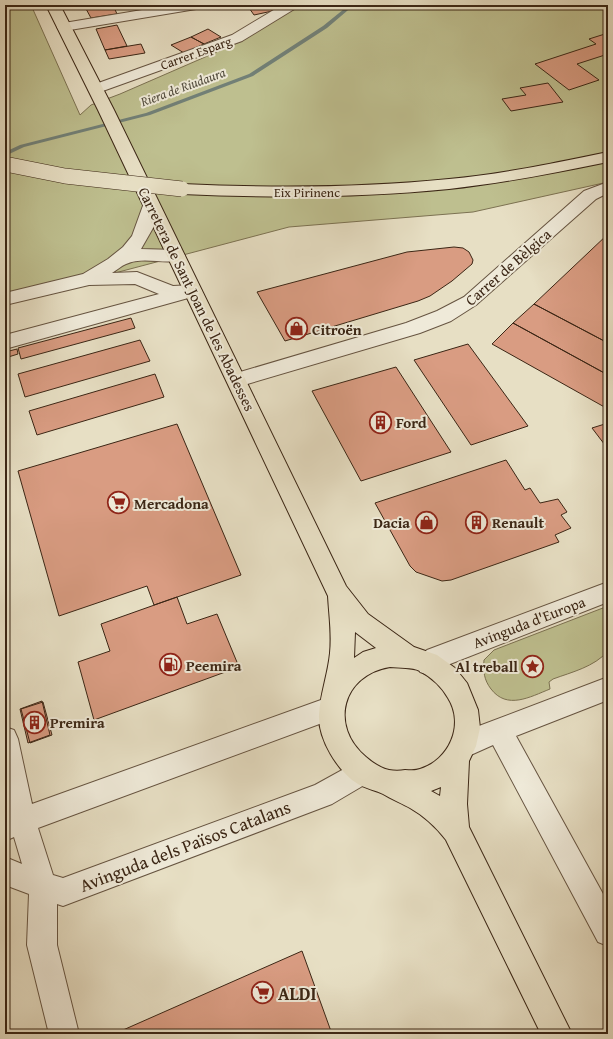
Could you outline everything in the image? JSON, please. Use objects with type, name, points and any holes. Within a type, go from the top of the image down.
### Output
[{"type":"main road","name":"Carretera de Sant Joan de les Abadesses","points":[[53,5],[106,110],[237,380],[338,593],[342,609],[344,636],[343,654],[334,700]]},
{"type":"main road","name":"Eix Pirinenc","points":[[5,164],[65,176],[182,189],[229,192],[337,192],[406,188],[523,174],[608,157]]},
{"type":"main road","name":"Carretera de Sant Joan de les Abadesses","points":[[338,593],[360,621],[380,638],[419,660]]},
{"type":"main road","points":[[456,830],[453,815],[452,794],[460,753],[468,730],[467,714],[463,699],[454,685],[443,673],[419,660],[390,656],[373,660],[358,667],[345,678],[334,700],[331,722],[334,736],[341,750],[350,762],[373,777],[426,801],[449,821],[456,830],[557,1034]]},
{"type":"main road","points":[[373,777],[401,785],[417,784],[432,779],[446,771],[460,753]]},
{"type":"street","points":[[64,27],[196,5]]},
{"type":"street","name":"Carrer Esparg","points":[[95,89],[237,38],[291,5]]},
{"type":"street","name":"Carrer de Bèlgica","points":[[237,380],[413,328],[459,309],[470,302],[590,195],[608,186]]},
{"type":"street","points":[[122,259],[136,242],[144,229],[151,204]]},
{"type":"street","points":[[89,279],[122,259],[143,254],[176,256]]},
{"type":"street","points":[[5,299],[89,279],[137,278],[151,272],[176,256]]},
{"type":"street","points":[[137,278],[171,292],[193,291]]},
{"type":"street","points":[[5,342],[193,291]]},
{"type":"street","name":"Avinguda d'Europa","points":[[419,660],[442,655],[608,592]]},
{"type":"street","points":[[460,753],[499,731],[608,688]]},
{"type":"street","points":[[14,824],[334,700]]},
{"type":"street","points":[[499,731],[608,932]]},
{"type":"street","points":[[5,739],[14,824],[43,886],[42,945],[64,1034]]},
{"type":"street","name":"Avinguda dels Països Catalans","points":[[5,871],[63,892],[373,777]]},
{"type":"green space","points":[[5,5],[31,5],[80,115],[91,105],[242,41],[299,5],[608,5],[608,182],[473,212],[289,227],[5,302]]},
{"type":"green space","points":[[608,606],[608,651],[602,657],[589,665],[553,679],[549,682],[550,689],[527,698],[519,700],[504,699],[491,689],[484,675],[484,660],[494,650]]},
{"type":"building","points":[[95,5],[113,5],[117,14],[91,18],[85,7]]},
{"type":"building","points":[[247,5],[273,5],[277,10],[254,15]]},
{"type":"building","points":[[117,25],[127,46],[105,50],[96,29]]},
{"type":"building","points":[[208,29],[221,37],[204,44],[191,37]]},
{"type":"building","points":[[608,33],[608,54],[577,64],[599,80],[569,90],[535,64],[596,44],[589,39]]},
{"type":"building","points":[[191,37],[204,44],[184,53],[171,45]]},
{"type":"building","points":[[141,44],[145,53],[109,59],[105,50]]},
{"type":"building","points":[[548,83],[563,102],[511,111],[502,99],[526,95],[520,88]]},
{"type":"building","points":[[608,234],[608,343],[534,304]]},
{"type":"building","points":[[454,247],[463,248],[469,252],[473,260],[472,264],[452,281],[430,296],[418,301],[285,341],[257,292],[407,252]]},
{"type":"building","points":[[534,304],[608,343],[608,375],[513,323]]},
{"type":"building","points":[[131,318],[135,328],[21,359],[18,348]]},
{"type":"building","points":[[513,323],[608,375],[608,409],[492,344]]},
{"type":"building","points":[[140,340],[150,361],[25,397],[18,374]]},
{"type":"building","points":[[468,344],[528,426],[471,445],[414,360]]},
{"type":"building","points":[[17,349],[18,354],[5,358],[5,352]]},
{"type":"building","name":"Ford","points":[[396,367],[451,452],[361,481],[312,391]]},
{"type":"building","points":[[155,374],[164,397],[37,435],[29,411]]},
{"type":"building","points":[[608,423],[608,449],[592,428]]},
{"type":"building","name":"Mercadona","points":[[177,424],[241,575],[154,605],[147,586],[59,616],[18,471]]},
{"type":"building","name":"Renault","points":[[506,460],[525,490],[530,488],[540,503],[558,499],[567,512],[561,515],[571,528],[555,535],[559,542],[451,580],[442,581],[416,572],[410,566],[375,503]]},
{"type":"building","points":[[177,597],[187,624],[217,614],[239,667],[94,720],[78,662],[110,651],[101,624]]},
{"type":"building","name":"Premira","points":[[42,701],[50,735],[28,743],[20,709]]},
{"type":"building","name":"Premira","points":[[43,702],[52,735],[30,743],[21,709]]},
{"type":"building","name":"ALDI","points":[[302,951],[332,1034],[114,1034]]},
{"type":"waterway","name":"Riera de Riudaura","points":[[5,154],[22,146],[148,114],[251,75],[325,27],[352,5]]},
{"type":"place","name":"Citroën","points":[[296,329]]},
{"type":"place","name":"Ford","points":[[380,422]]},
{"type":"place","name":"Mercadona","points":[[119,503]]},
{"type":"place","name":"Dacia","points":[[426,522]]},
{"type":"place","name":"Renault","points":[[476,522]]},
{"type":"place","name":"Peemira","points":[[170,665]]},
{"type":"place","name":"Al treball","points":[[533,666]]},
{"type":"place","name":"Premira","points":[[35,722]]},
{"type":"place","name":"ALDI","points":[[262,993]]}]
